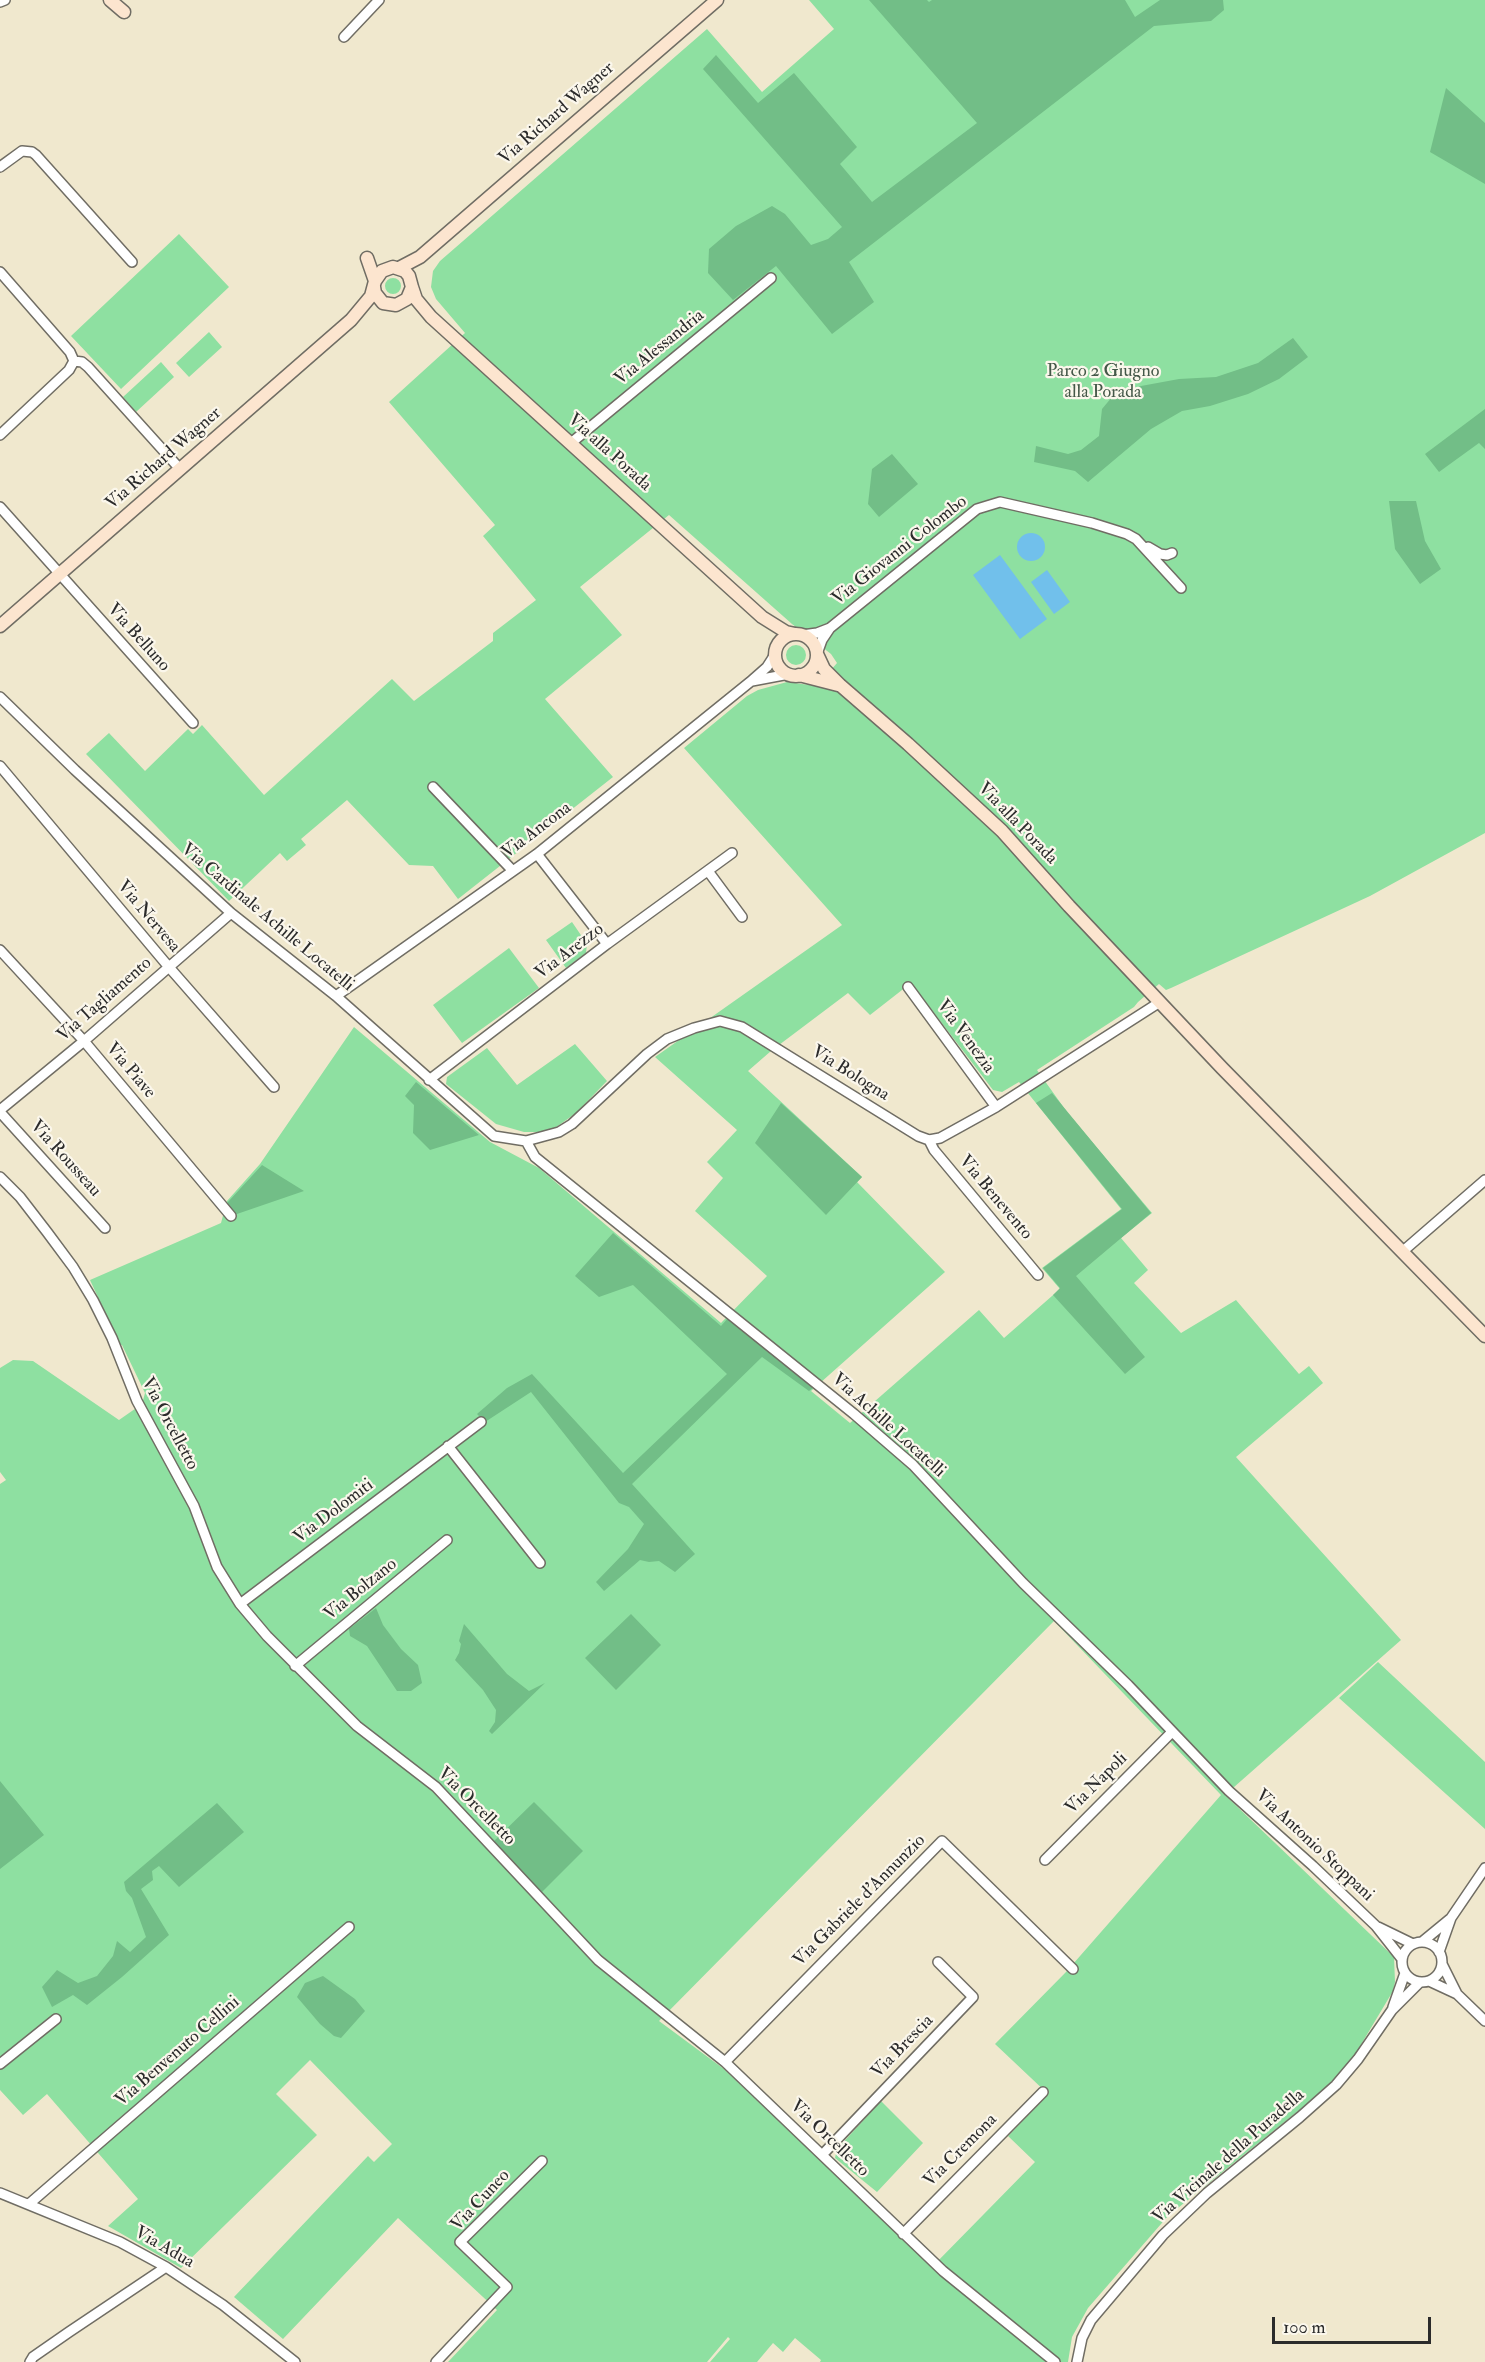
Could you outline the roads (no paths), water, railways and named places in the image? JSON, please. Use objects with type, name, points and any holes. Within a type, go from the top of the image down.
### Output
[{"type":"street","points":[[0,2],[5,0]]},
{"type":"street","points":[[110,0],[124,12],[120,0]]},
{"type":"street","points":[[344,37],[379,0]]},
{"type":"street","name":"Via Richard Wagner","points":[[411,284],[414,267],[420,257],[717,0]]},
{"type":"street","points":[[0,167],[22,151],[32,152],[132,262]]},
{"type":"street","name":"Via Richard Wagner","points":[[393,268],[420,257]]},
{"type":"street","points":[[367,258],[393,268],[405,271],[411,284],[407,299],[392,305],[378,299],[367,258]]},
{"type":"street","points":[[374,284],[377,275],[393,268]]},
{"type":"street","points":[[0,272],[70,352],[74,361]]},
{"type":"street","name":"Via Alessandria","points":[[571,443],[771,278]]},
{"type":"street","name":"Via Richard Wagner","points":[[0,626],[351,320],[366,304],[374,284]]},
{"type":"street","name":"Via alla Porada","points":[[411,284],[416,299],[431,317],[762,617],[786,632],[799,634]]},
{"type":"street","name":"Via Richard Wagner","points":[[351,320],[371,308],[392,305]]},
{"type":"street","name":"Via alla Porada","points":[[392,305],[419,311],[431,317]]},
{"type":"street","points":[[0,435],[69,370],[74,361]]},
{"type":"street","points":[[74,361],[82,362],[88,367],[180,469]]},
{"type":"street","name":"Via Giovanni Colombo","points":[[817,654],[830,628],[977,509],[1000,502],[1092,523],[1127,534],[1136,539],[1181,588]]},
{"type":"street","name":"Via Belluno","points":[[0,507],[193,723]]},
{"type":"street","points":[[1136,539],[1160,554],[1172,553]]},
{"type":"street","name":"Via alla Porada","points":[[762,617],[776,650]]},
{"type":"street","name":"Via Giovanni Colombo","points":[[799,634],[817,633],[830,628]]},
{"type":"street","points":[[799,634],[813,642],[817,654],[812,669],[794,675],[778,664],[776,650],[784,638],[799,634]]},
{"type":"street","name":"Via Ancona","points":[[336,996],[537,854],[750,682],[766,667],[776,650]]},
{"type":"street","name":"Via alla Porada","points":[[817,654],[824,669],[840,685],[1002,831],[1159,1001],[1485,1336]]},
{"type":"street","name":"Via alla Porada","points":[[794,675],[840,685]]},
{"type":"street","name":"Via Ancona","points":[[750,682],[794,675]]},
{"type":"street","name":"Via Cardinale Achille Locatelli","points":[[0,697],[75,770],[231,913],[336,996],[494,1136],[526,1141]]},
{"type":"street","name":"Via Nervesa","points":[[0,766],[168,966],[274,1087]]},
{"type":"street","points":[[433,787],[513,871]]},
{"type":"street","name":"Via Arezzo","points":[[429,1080],[607,944],[732,853]]},
{"type":"street","points":[[537,854],[607,944]]},
{"type":"street","points":[[708,871],[742,917]]},
{"type":"street","name":"Via Tagliamento","points":[[0,1111],[231,913]]},
{"type":"street","name":"Via Piave","points":[[0,950],[84,1041],[231,1216]]},
{"type":"street","name":"Via Venezia","points":[[908,987],[996,1107]]},
{"type":"street","points":[[929,1140],[949,1135],[996,1107],[1159,1001]]},
{"type":"street","name":"Via Bologna","points":[[526,1141],[559,1132],[572,1124],[646,1054],[667,1040],[694,1028],[720,1021],[742,1027],[918,1136],[929,1140]]},
{"type":"street","name":"Via Rousseau","points":[[0,1111],[105,1228]]},
{"type":"street","name":"Via Benevento","points":[[929,1140],[934,1150],[1038,1275]]},
{"type":"street","name":"Via Achille Locatelli","points":[[526,1141],[535,1157],[857,1417],[913,1466],[1023,1583],[1128,1685],[1229,1791]]},
{"type":"street","name":"Via Orcelletto","points":[[0,1177],[20,1197],[47,1232],[73,1267],[93,1300],[112,1338],[137,1401],[194,1506],[217,1567],[240,1604],[267,1636],[357,1726],[436,1787],[597,1960],[724,2062],[903,2234],[944,2271],[1055,2362]]},
{"type":"street","points":[[1402,1252],[1485,1180]]},
{"type":"street","name":"Via Dolomiti","points":[[240,1604],[481,1422]]},
{"type":"street","points":[[448,1446],[540,1563]]},
{"type":"street","name":"Via Bolzano","points":[[295,1666],[447,1540]]},
{"type":"street","name":"Via Napoli","points":[[1046,1860],[1172,1732]]},
{"type":"street","name":"Via Antonio Stoppani","points":[[1229,1791],[1376,1926],[1402,1959]]},
{"type":"street","name":"Via Gabriele d'Annunzio","points":[[724,2062],[942,1841],[1073,1969]]},
{"type":"street","points":[[1439,1952],[1452,1918],[1485,1868]]},
{"type":"street","points":[[1452,1918],[1404,1953],[1402,1959],[1405,1973],[1409,1978],[1457,1994]]},
{"type":"street","name":"Via Antonio Stoppani","points":[[1376,1926],[1418,1943]]},
{"type":"street","name":"Via Benvenuto Cellini","points":[[29,2204],[349,1927]]},
{"type":"street","points":[[1418,1943],[1435,1946],[1457,1994],[1485,2021]]},
{"type":"street","name":"Via Brescia","points":[[822,2156],[974,1997],[938,1962]]},
{"type":"street","points":[[1425,1982],[1438,1974],[1442,1964]]},
{"type":"street","name":"Via Vicinale della Puradella","points":[[1392,2010],[1405,1973]]},
{"type":"street","name":"Via Vicinale della Puradella","points":[[1077,2362],[1082,2338],[1091,2320],[1163,2235],[1198,2201],[1307,2112],[1336,2085],[1358,2059],[1392,2010],[1425,1982]]},
{"type":"street","points":[[0,2064],[56,2019]]},
{"type":"street","name":"Via Cremona","points":[[903,2234],[1043,2092]]},
{"type":"street","name":"Via Cuneo","points":[[436,2362],[507,2287],[459,2242],[543,2161]]},
{"type":"street","name":"Via Adua","points":[[0,2193],[120,2242],[166,2267],[223,2305],[295,2362]]},
{"type":"street","points":[[30,2362],[33,2357],[60,2338],[166,2267]]},
{"type":"water","points":[[1031,533],[1041,537],[1045,547],[1041,557],[1031,561],[1021,557],[1017,547],[1021,537]]},
{"type":"water","points":[[1000,555],[1047,619],[1020,639],[973,575]]},
{"type":"water","points":[[1047,570],[1070,602],[1054,614],[1031,582]]},
{"type":"park label","name":"Parco 2 Giugno alla Porada","points":[[1103,382]]}]
